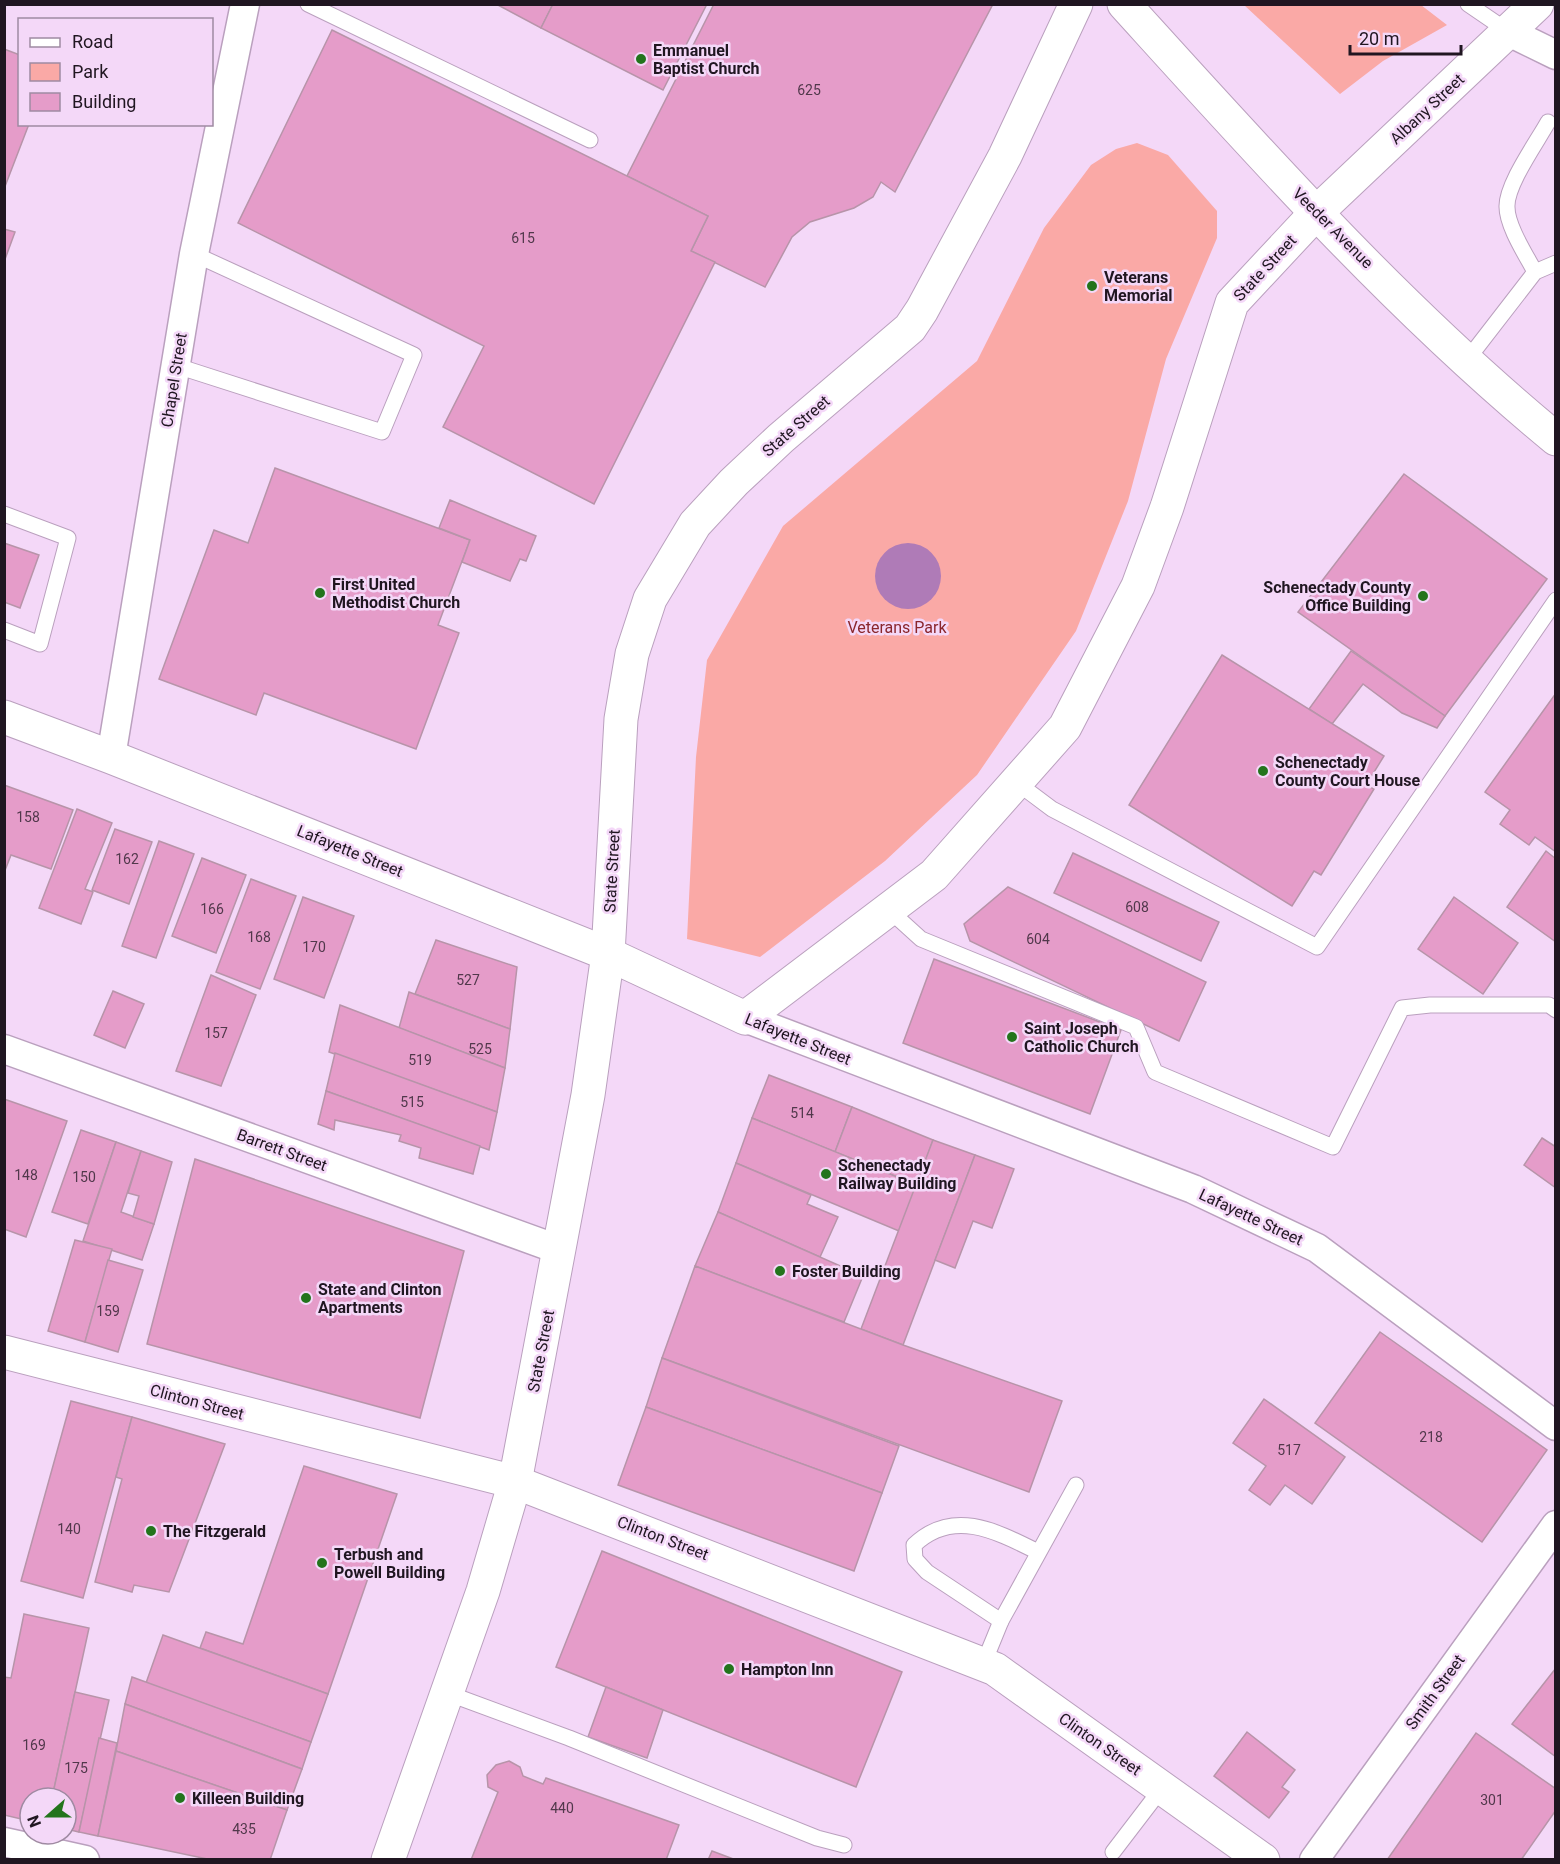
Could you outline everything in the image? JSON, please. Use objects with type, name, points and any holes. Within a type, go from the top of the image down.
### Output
[{"type":"street","name":"Chapel Street","points":[[111,757],[194,254],[245,4]]},
{"type":"street","name":"State Street","points":[[387,1860],[483,1591],[515,1482],[588,1095],[608,954],[621,719],[632,654],[650,599],[695,524],[734,482],[781,438],[910,328],[922,310],[1005,156],[1076,4]]},
{"type":"street","name":"Veeder Avenue","points":[[1124,4],[1316,213],[1498,391],[1556,439]]},
{"type":"street","name":"Albany Street","points":[[1316,213],[1537,4]]},
{"type":"street","points":[[1509,32],[1556,55]]},
{"type":"street","name":"State Street","points":[[745,1018],[934,875],[1065,727],[1138,586],[1167,507],[1232,303],[1316,213]]},
{"type":"street","name":"Lafayette Street","points":[[4,717],[111,757],[608,954],[745,1018],[1193,1190],[1317,1248],[1556,1426]]},
{"type":"street","name":"Barrett Street","points":[[4,1049],[560,1250]]},
{"type":"street","name":"Clinton Street","points":[[4,1352],[515,1482],[983,1665],[995,1670],[1263,1860]]},
{"type":"street","name":"Smith Street","points":[[1314,1860],[1553,1534]]},
{"type":"street","points":[[4,1842],[85,1860]]},
{"type":"lane","points":[[308,4],[590,140]]},
{"type":"lane","points":[[1468,4],[1509,32]]},
{"type":"lane","points":[[1535,272],[1516,237],[1506,207],[1517,174],[1548,122]]},
{"type":"lane","points":[[177,366],[382,432],[414,355],[194,254]]},
{"type":"lane","points":[[1467,360],[1535,272],[1556,263]]},
{"type":"lane","points":[[4,514],[68,538],[40,644],[4,630]]},
{"type":"lane","points":[[1016,782],[1052,809],[1317,947],[1556,600]]},
{"type":"lane","points":[[889,910],[921,939],[1136,1027],[1155,1072],[1333,1147],[1402,1008],[1430,1005],[1549,1005],[1556,1010]]},
{"type":"lane","points":[[983,1665],[1001,1621],[1076,1485]]},
{"type":"lane","points":[[1001,1621],[927,1572],[915,1559],[914,1545],[929,1531],[966,1524],[1002,1534],[1038,1552]]},
{"type":"lane","points":[[447,1693],[569,1738],[817,1838],[844,1845]]},
{"type":"lane","points":[[1113,1852],[1162,1788]]},
{"type":"green space","points":[[1244,5],[1421,5],[1447,25],[1383,61],[1340,94]]},
{"type":"green space","name":"Veterans Park","points":[[1137,143],[1168,155],[1217,211],[1217,238],[1166,359],[1128,501],[1076,631],[977,775],[885,861],[760,957],[687,939],[696,757],[707,660],[783,526],[977,361],[1044,228],[1091,165],[1116,149]]},
{"type":"shaded area","points":[[901,543],[915,543],[927,548],[936,557],[941,576],[939,589],[932,600],[915,609],[901,609],[889,604],[880,595],[875,583],[875,569],[880,557],[889,548]]},
{"type":"building","points":[[496,4],[553,4],[541,28]]},
{"type":"building","name":"Emmanuel Baptist Church","points":[[553,4],[707,4],[663,90],[541,28]]},
{"type":"building","points":[[714,4],[993,4],[895,192],[881,182],[873,197],[854,208],[810,222],[792,237],[765,287],[691,251],[708,216],[627,176]]},
{"type":"building","points":[[332,30],[708,216],[691,251],[715,262],[594,504],[443,427],[484,346],[238,223]]},
{"type":"building","points":[[4,49],[18,54],[18,126],[28,126],[4,189]]},
{"type":"building","points":[[4,229],[15,232],[4,262]]},
{"type":"building","name":"First United Methodist Church","points":[[275,468],[470,540],[438,625],[459,633],[416,749],[264,693],[256,715],[159,679],[214,530],[248,543]]},
{"type":"building","name":"Schenectady County Office Building","points":[[1404,474],[1547,579],[1445,716],[1298,612]]},
{"type":"building","points":[[450,500],[536,536],[526,561],[520,559],[510,581],[462,562],[470,540],[439,528]]},
{"type":"building","points":[[4,543],[39,555],[20,608],[4,602]]},
{"type":"building","points":[[1351,651],[1445,716],[1437,728],[1402,713],[1363,684],[1332,724],[1309,709]]},
{"type":"building","name":"Schenectady County Court House","points":[[1222,655],[1384,756],[1366,785],[1374,789],[1321,875],[1314,871],[1292,906],[1129,805]]},
{"type":"building","points":[[1556,693],[1556,852],[1535,837],[1529,845],[1500,824],[1510,810],[1485,792]]},
{"type":"building","points":[[4,785],[73,810],[51,869],[11,855],[4,873]]},
{"type":"building","points":[[77,809],[112,823],[85,889],[93,892],[81,924],[39,908]]},
{"type":"building","points":[[115,829],[152,842],[129,904],[92,890]]},
{"type":"building","points":[[159,841],[194,854],[156,958],[122,946]]},
{"type":"building","points":[[1546,851],[1556,859],[1556,942],[1507,907]]},
{"type":"building","points":[[1073,853],[1219,922],[1201,961],[1054,893]]},
{"type":"building","points":[[202,858],[246,875],[216,953],[172,936]]},
{"type":"building","points":[[251,879],[296,896],[260,989],[216,972]]},
{"type":"building","points":[[1008,887],[1206,982],[1179,1041],[970,941],[964,924]]},
{"type":"building","points":[[303,897],[354,916],[324,998],[274,979]]},
{"type":"building","points":[[1454,897],[1518,943],[1483,994],[1418,949]]},
{"type":"building","points":[[436,940],[517,967],[510,1029],[415,994]]},
{"type":"building","name":"Saint Joseph Catholic Church","points":[[934,959],[1121,1030],[1090,1114],[903,1043]]},
{"type":"building","points":[[211,975],[256,995],[221,1086],[176,1071]]},
{"type":"building","points":[[113,991],[144,1004],[125,1048],[94,1035]]},
{"type":"building","points":[[409,992],[510,1029],[505,1068],[399,1028]]},
{"type":"building","points":[[340,1005],[505,1068],[497,1112],[329,1052]]},
{"type":"building","points":[[335,1053],[497,1112],[489,1150],[326,1091]]},
{"type":"building","points":[[769,1075],[852,1107],[835,1152],[752,1118]]},
{"type":"building","points":[[326,1091],[480,1146],[473,1174],[419,1158],[421,1148],[399,1141],[401,1135],[335,1120],[334,1130],[318,1124]]},
{"type":"building","points":[[4,1099],[67,1121],[26,1237],[4,1229]]},
{"type":"building","points":[[852,1107],[933,1140],[917,1185],[835,1152]]},
{"type":"building","name":"Schenectady Railway Building","points":[[752,1118],[917,1185],[899,1231],[736,1163]]},
{"type":"building","points":[[81,1130],[116,1142],[88,1224],[52,1212]]},
{"type":"building","points":[[1542,1138],[1556,1147],[1556,1188],[1524,1165]]},
{"type":"building","points":[[933,1140],[975,1155],[903,1345],[861,1329]]},
{"type":"building","points":[[116,1142],[141,1151],[121,1212],[154,1224],[142,1260],[83,1241]]},
{"type":"building","points":[[141,1151],[172,1162],[154,1224],[133,1217],[139,1196],[128,1193]]},
{"type":"building","points":[[975,1155],[1014,1169],[992,1228],[973,1221],[955,1268],[935,1260]]},
{"type":"building","name":"State and Clinton Apartments","points":[[195,1159],[464,1251],[420,1418],[147,1344]]},
{"type":"building","points":[[736,1163],[811,1195],[807,1204],[838,1217],[820,1257],[718,1212]]},
{"type":"building","name":"Foster Building","points":[[718,1212],[863,1276],[844,1322],[695,1266]]},
{"type":"building","points":[[75,1240],[112,1249],[85,1342],[48,1331]]},
{"type":"building","points":[[108,1260],[143,1270],[118,1352],[85,1342]]},
{"type":"building","points":[[695,1266],[903,1345],[1062,1401],[1029,1492],[662,1358]]},
{"type":"building","points":[[1380,1332],[1547,1450],[1482,1542],[1315,1423]]},
{"type":"building","points":[[662,1358],[899,1446],[882,1493],[646,1407]]},
{"type":"building","points":[[1264,1399],[1345,1457],[1312,1504],[1285,1485],[1270,1505],[1249,1490],[1266,1466],[1233,1443]]},
{"type":"building","points":[[71,1401],[132,1417],[83,1598],[21,1581]]},
{"type":"building","points":[[646,1407],[882,1493],[854,1571],[618,1485]]},
{"type":"building","name":"The Fitzgerald","points":[[132,1417],[225,1444],[169,1592],[134,1585],[132,1592],[95,1582],[122,1479],[116,1477]]},
{"type":"building","name":"Terbush and Powell Building","points":[[304,1466],[397,1494],[328,1694],[200,1648],[206,1632],[243,1644]]},
{"type":"building","name":"Hampton Inn","points":[[602,1551],[902,1672],[856,1787],[556,1667]]},
{"type":"building","points":[[24,1614],[89,1628],[55,1786],[18,1786],[18,1818],[4,1815],[4,1677],[11,1678]]},
{"type":"building","points":[[163,1635],[328,1694],[311,1742],[146,1683]]},
{"type":"building","points":[[1556,1668],[1556,1757],[1512,1724]]},
{"type":"building","points":[[132,1677],[311,1742],[302,1769],[125,1704]]},
{"type":"building","points":[[606,1687],[663,1710],[647,1758],[588,1737]]},
{"type":"building","points":[[75,1692],[109,1700],[79,1832],[78,1786],[55,1786]]},
{"type":"building","points":[[125,1704],[302,1769],[287,1810],[116,1751]]},
{"type":"building","points":[[1247,1732],[1295,1770],[1282,1787],[1289,1792],[1269,1818],[1214,1776]]},
{"type":"building","points":[[1476,1733],[1556,1789],[1556,1810],[1521,1860],[1387,1860]]},
{"type":"building","points":[[99,1738],[117,1743],[98,1836],[79,1832]]},
{"type":"building","name":"Killeen Building","points":[[116,1751],[287,1810],[270,1860],[212,1860],[98,1836]]},
{"type":"building","points":[[509,1761],[520,1767],[523,1776],[543,1784],[546,1778],[679,1825],[666,1860],[471,1860],[498,1792],[488,1787],[487,1775],[496,1765]]},
{"type":"building","points":[[712,1851],[736,1860],[708,1860]]},
{"type":"place","name":"Emmanuel Baptist Church","points":[[641,59]]},
{"type":"place","name":"Veterans Memorial","points":[[1092,286]]},
{"type":"place","name":"First United Methodist Church","points":[[320,593]]},
{"type":"place","name":"Schenectady County Office Building","points":[[1423,596]]},
{"type":"place","name":"Schenectady County Court House","points":[[1263,771]]},
{"type":"place","name":"Saint Joseph Catholic Church","points":[[1012,1037]]},
{"type":"place","name":"Schenectady Railway Building","points":[[826,1174]]},
{"type":"place","name":"Foster Building","points":[[780,1271]]},
{"type":"place","name":"State and Clinton Apartments","points":[[306,1298]]},
{"type":"place","name":"The Fitzgerald","points":[[151,1531]]},
{"type":"place","name":"Terbush and Powell Building","points":[[322,1563]]},
{"type":"place","name":"Hampton Inn","points":[[729,1669]]},
{"type":"place","name":"Killeen Building","points":[[180,1798]]}]
